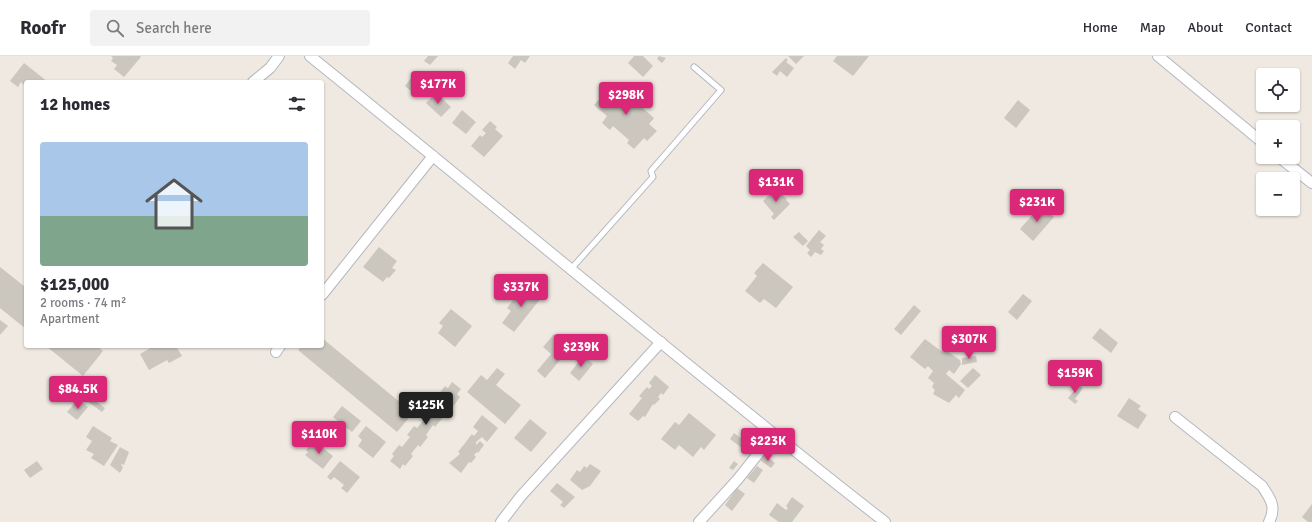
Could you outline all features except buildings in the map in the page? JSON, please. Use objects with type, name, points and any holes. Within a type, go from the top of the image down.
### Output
[{"type":"street","points":[[255,80],[270,68],[279,56]]},
{"type":"street","points":[[310,56],[773,435],[884,522]]},
{"type":"street","points":[[1158,56],[1256,137]]},
{"type":"street","points":[[324,292],[433,156]]},
{"type":"street","points":[[1289,164],[1312,183]]},
{"type":"street","points":[[501,522],[521,496],[661,342]]},
{"type":"street","points":[[1175,417],[1262,486],[1271,498],[1274,508],[1270,522]]},
{"type":"street","points":[[700,522],[738,479],[773,435]]},
{"type":"lane","points":[[571,269],[653,177],[651,171],[721,90],[694,67]]}]
